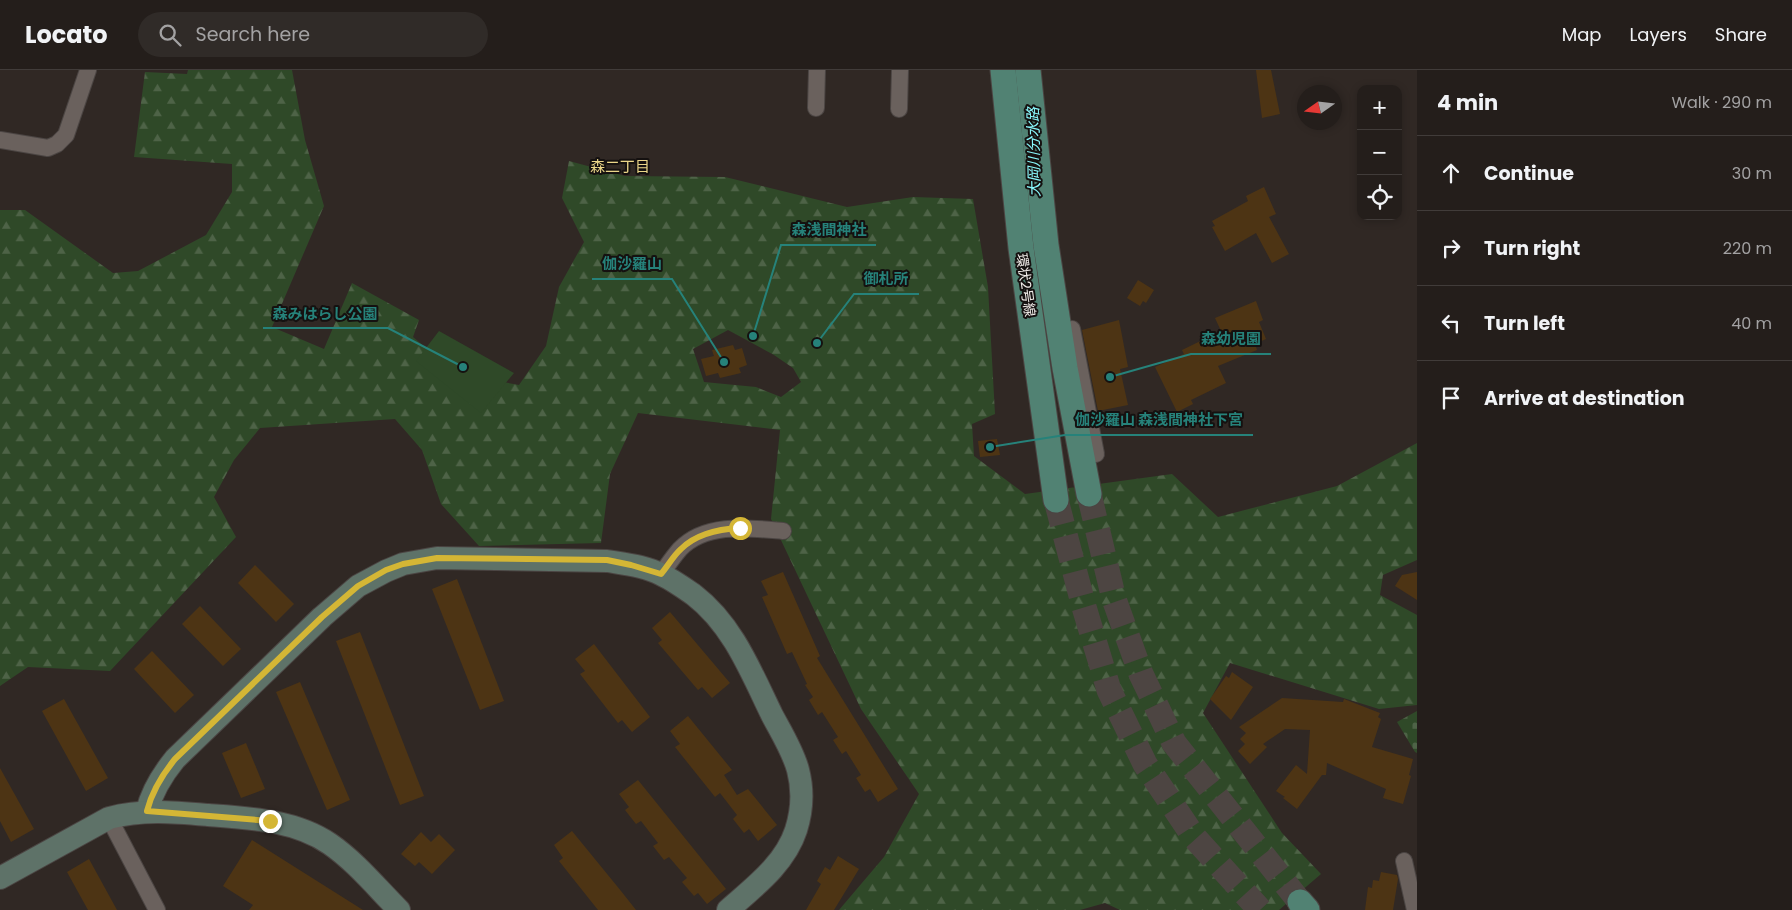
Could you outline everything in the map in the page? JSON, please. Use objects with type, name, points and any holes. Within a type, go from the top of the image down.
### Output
[{"type":"main road","name":"環状2号線","points":[[1003,70],[1021,248],[1056,500]]},
{"type":"main road","name":"環状2号線","points":[[1028,70],[1046,245],[1089,494]]},
{"type":"street","points":[[0,140],[48,148],[57,144],[66,135],[88,70]]},
{"type":"street","points":[[816,108],[817,70]]},
{"type":"street","points":[[900,70],[900,109]]},
{"type":"street","points":[[1072,329],[1096,454]]},
{"type":"street","points":[[661,574],[681,549],[694,539],[712,532],[740,528],[783,531]]},
{"type":"street","points":[[147,811],[152,794],[175,759],[322,617],[358,586],[386,570],[403,564],[437,558],[607,560],[661,574],[695,596],[717,616],[733,637],[798,770],[801,808],[796,830],[789,846],[774,868],[728,910]]},
{"type":"street","points":[[0,878],[109,818],[147,811],[270,821],[301,830],[329,843],[399,910]]},
{"type":"street","points":[[109,818],[157,910]]},
{"type":"street","points":[[1404,861],[1415,910]]},
{"type":"green space","points":[[188,70],[292,70],[305,140],[324,206],[272,327],[324,349],[352,283],[419,320],[413,337],[471,386],[498,381],[519,385],[546,346],[559,287],[584,242],[562,198],[569,161],[625,176],[725,177],[847,207],[913,197],[973,199],[988,287],[995,414],[972,424],[974,456],[1025,494],[1172,474],[1218,517],[1337,486],[1417,443],[1417,560],[1383,575],[1380,595],[1417,615],[1417,705],[1379,709],[1230,663],[1203,713],[1282,833],[1321,874],[1279,910],[1120,910],[1105,903],[1080,910],[839,910],[884,857],[919,794],[861,709],[771,519],[780,430],[638,413],[610,474],[601,543],[479,546],[441,504],[422,450],[395,419],[260,428],[234,460],[214,497],[236,537],[110,671],[28,667],[0,686],[0,210],[25,210],[113,273],[138,271],[206,235],[232,192],[232,164],[134,157],[145,72],[187,74]],"holes":[[[728,330],[774,355],[793,368],[801,382],[781,397],[756,387],[704,382],[693,349]]]},
{"type":"green space","points":[[439,331],[514,373],[481,413],[416,361]]},
{"type":"green space","points":[[1417,711],[1417,753],[1397,722]]},
{"type":"building","points":[[1256,70],[1271,70],[1280,114],[1262,118]]},
{"type":"building","points":[[1264,187],[1276,214],[1269,217],[1289,254],[1272,263],[1256,233],[1225,251],[1212,227],[1215,226],[1212,221],[1248,201],[1246,196]]},
{"type":"building","points":[[1138,280],[1154,290],[1146,303],[1143,301],[1140,306],[1127,298]]},
{"type":"building","points":[[1256,301],[1263,320],[1259,322],[1266,339],[1255,344],[1257,350],[1218,366],[1226,383],[1191,400],[1193,404],[1177,412],[1155,367],[1184,354],[1182,350],[1221,331],[1215,318]]},
{"type":"building","points":[[1119,320],[1128,367],[1120,369],[1128,405],[1098,411],[1082,330]]},
{"type":"building","points":[[733,345],[735,350],[742,348],[747,365],[739,368],[741,373],[720,378],[718,373],[706,376],[701,359],[714,356],[712,350]]},
{"type":"building","points":[[997,439],[1000,455],[980,457],[978,441]]},
{"type":"building","points":[[255,565],[294,604],[276,622],[238,583]]},
{"type":"building","points":[[783,572],[820,656],[817,658],[898,789],[878,802],[870,789],[865,792],[856,778],[861,775],[846,751],[842,754],[833,740],[838,737],[822,712],[818,715],[809,700],[813,697],[805,685],[807,684],[792,652],[787,654],[762,597],[768,595],[761,581]]},
{"type":"building","points":[[1417,572],[1417,600],[1395,586],[1402,575]]},
{"type":"building","points":[[457,579],[504,701],[480,710],[432,589]]},
{"type":"building","points":[[200,606],[241,649],[223,666],[182,624]]},
{"type":"building","points":[[670,612],[730,683],[712,698],[702,687],[698,690],[658,643],[662,640],[652,628]]},
{"type":"building","points":[[360,632],[424,796],[400,805],[336,641]]},
{"type":"building","points":[[594,644],[650,717],[632,732],[622,720],[618,723],[580,674],[585,671],[575,659]]},
{"type":"building","points":[[152,651],[194,695],[175,713],[134,669]]},
{"type":"building","points":[[1232,672],[1253,687],[1231,720],[1210,699],[1226,676],[1229,678]]},
{"type":"building","points":[[300,682],[350,800],[327,810],[276,692]]},
{"type":"building","points":[[1282,698],[1343,702],[1344,699],[1380,713],[1378,717],[1381,719],[1372,747],[1413,759],[1409,775],[1411,776],[1403,804],[1383,798],[1386,789],[1327,763],[1326,775],[1322,775],[1297,809],[1283,798],[1285,797],[1276,791],[1296,765],[1307,774],[1310,730],[1285,729],[1263,744],[1267,747],[1250,764],[1238,751],[1245,744],[1240,739],[1246,733],[1239,727]]},
{"type":"building","points":[[64,699],[108,778],[86,791],[42,711]]},
{"type":"building","points":[[688,716],[732,770],[724,775],[737,795],[748,789],[777,825],[758,841],[749,829],[744,833],[733,819],[737,815],[720,793],[715,797],[675,747],[680,744],[670,731]]},
{"type":"building","points":[[246,743],[265,789],[241,798],[222,753]]},
{"type":"building","points":[[0,768],[34,829],[11,842],[0,821]]},
{"type":"building","points":[[638,780],[726,889],[707,904],[698,893],[694,896],[682,882],[687,878],[669,857],[664,860],[653,846],[658,843],[641,821],[636,824],[625,810],[629,807],[619,794]]},
{"type":"building","points":[[572,831],[636,910],[598,910],[559,861],[563,858],[554,845]]},
{"type":"building","points":[[421,832],[431,842],[439,834],[455,850],[432,874],[419,862],[415,866],[401,854]]},
{"type":"building","points":[[252,840],[363,910],[249,910],[253,905],[223,886]]},
{"type":"building","points":[[838,856],[859,869],[834,910],[806,910],[821,884],[817,881],[825,867],[830,870]]},
{"type":"building","points":[[89,859],[117,910],[88,910],[67,872]]},
{"type":"building","points":[[1381,872],[1397,875],[1393,910],[1365,910],[1368,887],[1372,888],[1373,880],[1379,881]]},
{"type":"tunnel","points":[[1089,494],[1114,599],[1141,674],[1174,743],[1300,902]]},
{"type":"tunnel","points":[[1056,500],[1084,607],[1109,690],[1145,764],[1194,837],[1260,910]]},
{"type":"place","name":"森浅間神社","points":[[753,336]]},
{"type":"place","name":"御札所","points":[[817,343]]},
{"type":"place","name":"伽沙羅山","points":[[724,362]]},
{"type":"place","name":"森みはらし公園","points":[[463,367]]},
{"type":"place","name":"森幼児園","points":[[1110,377]]},
{"type":"place","name":"伽沙羅山 森浅間神社下宮","points":[[990,447]]},
{"type":"district","name":"森二丁目","points":[[620,167]]},
{"type":"route","points":[[270,821],[147,811],[152,794],[175,759],[322,617],[358,586],[386,570],[403,564],[437,558],[607,560],[661,574],[681,549],[694,539],[712,532],[740,528]]},
{"type":"water label","name":"大岡川分水路","points":[[1034,152]]}]
